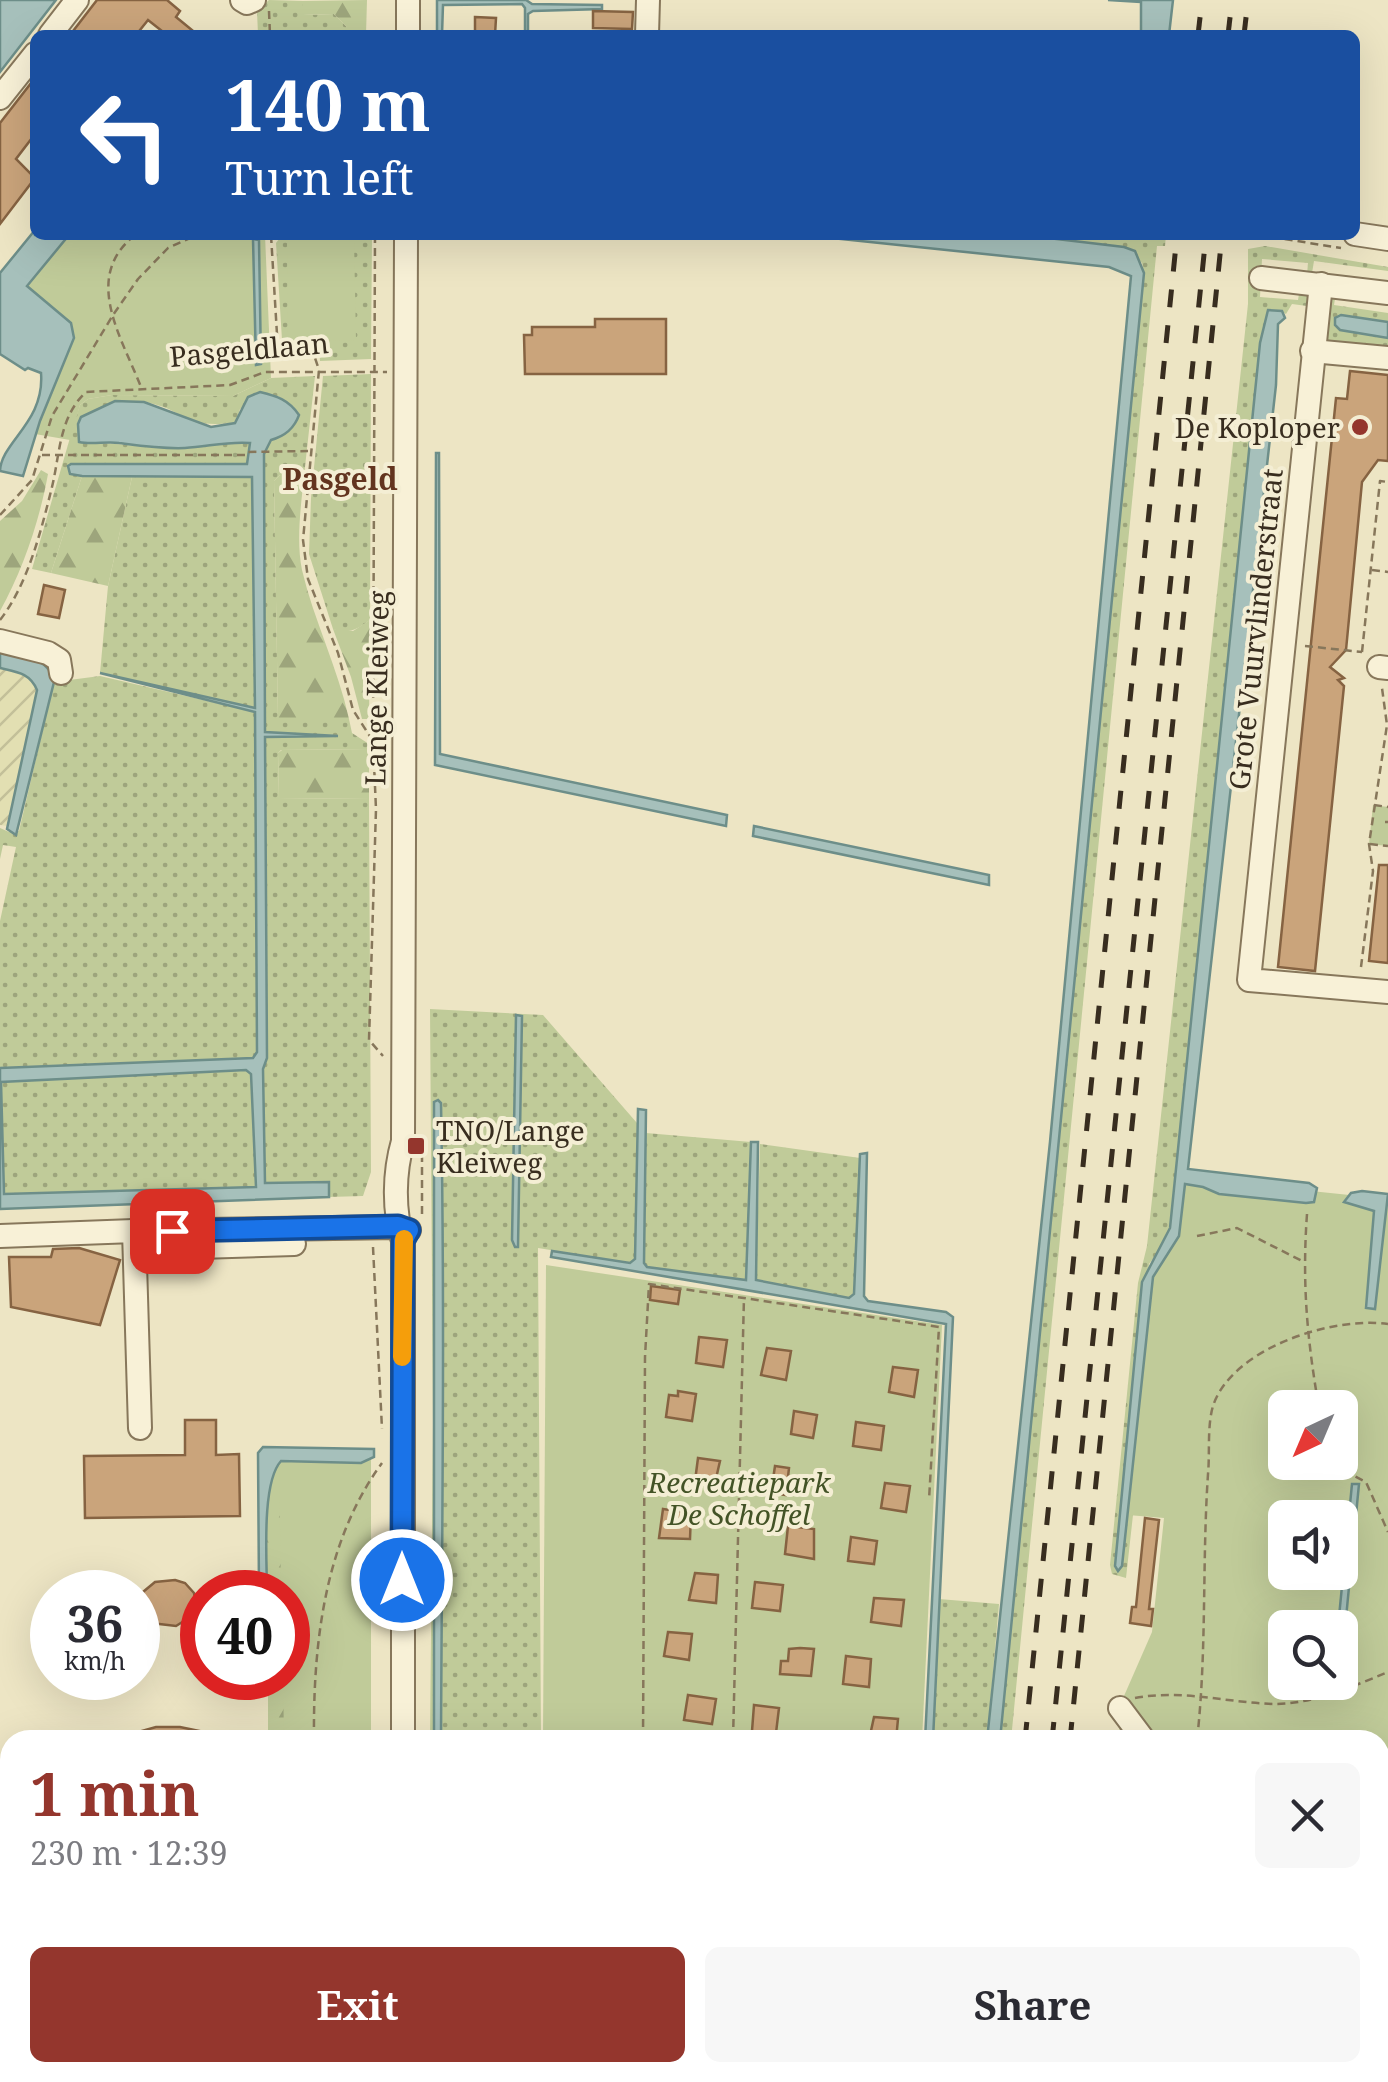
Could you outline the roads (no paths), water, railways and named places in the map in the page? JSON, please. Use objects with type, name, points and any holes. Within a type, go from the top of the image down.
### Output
[{"type":"street","points":[[54,30],[76,0]]},
{"type":"street","points":[[242,0],[254,0]]},
{"type":"street","points":[[408,0],[408,30]]},
{"type":"street","points":[[647,30],[648,0]]},
{"type":"street","points":[[0,98],[30,60]]},
{"type":"street","points":[[1355,242],[1388,239]]},
{"type":"street","name":"Lange Kleiweg","points":[[403,1730],[403,1232],[409,1160],[403,1142],[406,240]]},
{"type":"street","points":[[1261,278],[1388,293]]},
{"type":"street","name":"Grote Vuurvlinderstraat","points":[[1321,284],[1249,980],[1388,992]]},
{"type":"street","points":[[1312,351],[1388,358]]},
{"type":"street","points":[[0,641],[48,652],[59,660],[61,673]]},
{"type":"street","points":[[134,1240],[403,1232]]},
{"type":"street","points":[[0,1236],[373,1242],[403,1232]]},
{"type":"street","points":[[134,1240],[140,1428]]},
{"type":"street","points":[[1127,1703],[1139,1730]]},
{"type":"water","points":[[0,0],[56,0],[30,30],[0,72]]},
{"type":"water","points":[[437,0],[602,5],[602,9],[533,11],[528,14],[525,30],[522,4],[443,5],[442,30],[437,30]]},
{"type":"water","points":[[1108,0],[1173,0],[1170,30],[1141,30],[1141,2]]},
{"type":"water","points":[[30,236],[30,240],[65,240],[27,286],[71,323],[74,338],[40,421],[23,476],[0,471],[7,450],[36,405],[41,373],[25,370],[0,354],[0,273]]},
{"type":"water","points":[[253,240],[259,240],[261,364],[256,365]]},
{"type":"water","points":[[851,240],[1065,240],[1135,251],[1144,273],[1001,1730],[988,1730],[1050,1142],[1131,276],[1109,267]]},
{"type":"water","points":[[1268,310],[1282,311],[1285,318],[1278,324],[1276,385],[1188,1169],[1309,1183],[1317,1188],[1314,1202],[1306,1203],[1219,1194],[1185,1184],[1179,1236],[1153,1277],[1122,1566],[1118,1571],[1115,1566],[1142,1282],[1170,1228],[1260,343]]},
{"type":"water","points":[[1341,315],[1388,322],[1388,338],[1340,330],[1335,318]]},
{"type":"water","points":[[260,392],[272,395],[287,402],[299,415],[288,431],[271,440],[264,454],[265,732],[338,736],[265,737],[265,1183],[329,1182],[329,1197],[0,1209],[0,1068],[253,1058],[257,1052],[255,712],[100,673],[255,708],[252,477],[82,476],[70,474],[68,466],[247,464],[250,443],[177,448],[84,443],[79,442],[78,424],[81,417],[115,401],[144,402],[211,427],[235,423],[248,397]],"holes":[[[246,1070],[251,1074],[256,1187],[4,1194],[1,1082]]]},
{"type":"water","points":[[436,453],[440,754],[727,815],[726,826],[435,765]]},
{"type":"water","points":[[0,650],[41,662],[54,682],[16,835],[7,829],[37,690],[27,677],[0,668]]},
{"type":"water","points":[[754,826],[989,875],[989,885],[753,836]]},
{"type":"water","points":[[516,1015],[522,1016],[518,1247],[512,1240]]},
{"type":"water","points":[[434,1102],[441,1103],[442,1183],[441,1730],[434,1730]]},
{"type":"water","points":[[638,1109],[646,1110],[647,1267],[746,1280],[751,1142],[758,1142],[756,1280],[849,1298],[854,1294],[860,1154],[867,1153],[864,1296],[868,1301],[946,1312],[953,1317],[933,1730],[926,1730],[946,1324],[551,1257],[552,1251],[630,1263],[635,1259]]},
{"type":"water","points":[[1351,1193],[1388,1194],[1375,1309],[1366,1308],[1374,1211],[1344,1202]]},
{"type":"water","points":[[263,1447],[374,1449],[374,1457],[361,1463],[281,1461],[270,1487],[267,1570],[259,1570],[258,1453]]},
{"type":"water","points":[[1352,1484],[1359,1484],[1357,1500],[1350,1500]]},
{"type":"water","points":[[1342,1590],[1349,1590],[1347,1610],[1340,1610]]},
{"type":"railway","points":[[1199,30],[1202,0]]},
{"type":"railway","points":[[1229,30],[1232,0]]},
{"type":"railway","points":[[1245,30],[1248,0]]},
{"type":"railway","points":[[1026,1730],[1176,240]]},
{"type":"railway","points":[[1053,1730],[1205,240]]},
{"type":"railway","points":[[1071,1730],[1221,240]]},
{"type":"place","name":"De Koploper","points":[[1360,427]]},
{"type":"place","name":"TNO/Lange Kleiweg","points":[[416,1146]]},
{"type":"district","name":"Pasgeld","points":[[340,478]]},
{"type":"park label","name":"Recreatiepark De Schoffel","points":[[739,1498]]}]
